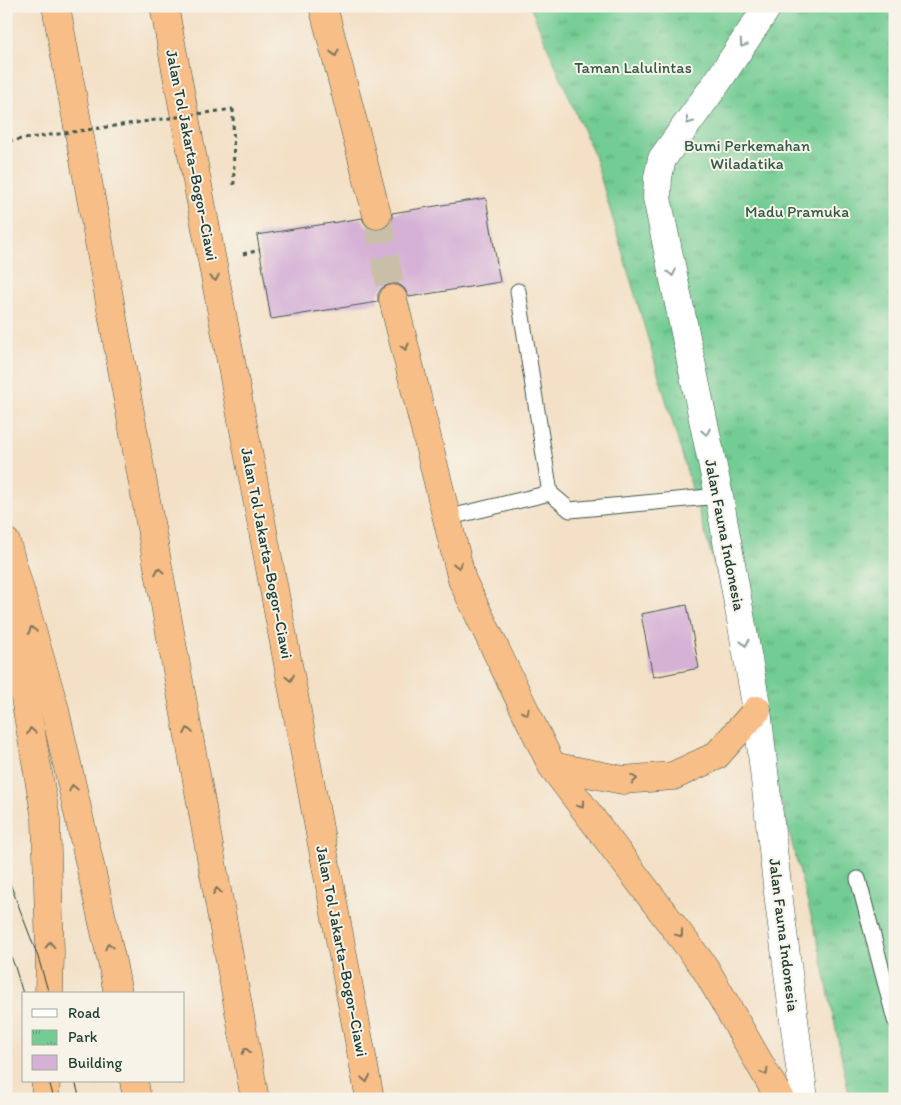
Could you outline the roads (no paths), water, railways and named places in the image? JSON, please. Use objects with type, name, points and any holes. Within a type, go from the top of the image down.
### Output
[{"type":"highway","points":[[56,6],[255,1099]]},
{"type":"highway","name":"Jalan Tol Jakarta–Bogor–Ciawi","points":[[164,6],[370,1099]]},
{"type":"highway","points":[[323,6],[377,215]]},
{"type":"highway","points":[[393,299],[462,580],[552,766],[705,968],[780,1099]]},
{"type":"highway","points":[[6,542],[54,706],[118,992]]},
{"type":"highway","points":[[6,594],[46,819],[50,953],[49,992]]},
{"type":"highway","points":[[552,766],[623,780],[673,776],[716,756],[757,710]]},
{"type":"highway","points":[[45,1099],[46,1082]]},
{"type":"highway","points":[[134,1082],[137,1099]]},
{"type":"street","name":"Jalan Fauna Indonesia","points":[[768,6],[718,81],[662,159],[658,178],[657,198],[719,496],[757,710],[804,1099]]},
{"type":"lane","points":[[518,291],[550,493],[570,510],[719,496]]},
{"type":"lane","points":[[446,518],[550,493]]},
{"type":"lane","points":[[858,879],[895,1020]]},
{"type":"tunnel","points":[[377,215],[393,299]]},
{"type":"tram line","points":[[6,873],[38,957],[48,992]]},
{"type":"tram line","points":[[6,944],[22,992]]},
{"type":"tram line","points":[[49,1082],[54,1099]]},
{"type":"tram line","points":[[75,1082],[80,1099]]},
{"type":"park label","name":"Taman Lalulintas","points":[[633,67]]},
{"type":"park label","name":"Bumi Perkemahan Wiladatika","points":[[747,154]]},
{"type":"park label","name":"Madu Pramuka","points":[[797,211]]}]
